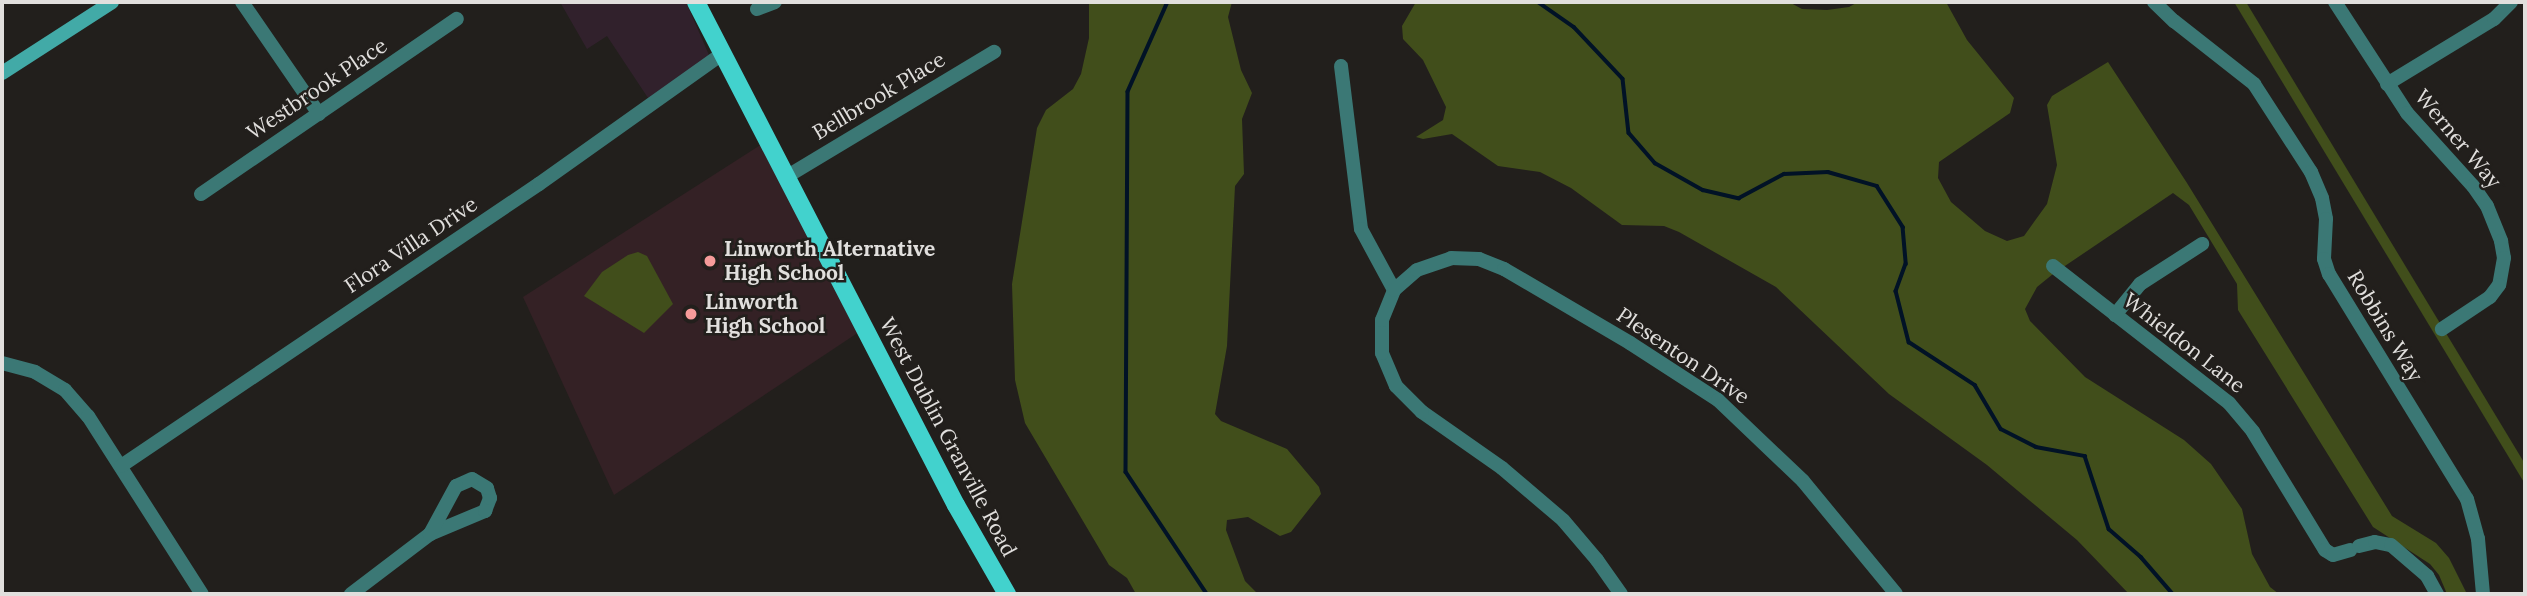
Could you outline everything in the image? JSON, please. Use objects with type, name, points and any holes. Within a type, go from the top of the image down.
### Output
[{"type":"main road","points":[[2,73],[112,2]]},
{"type":"main road","name":"West Dublin Granville Road","points":[[696,2],[956,505],[1007,594]]},
{"type":"street","points":[[242,2],[319,114]]},
{"type":"street","points":[[757,9],[775,2]]},
{"type":"street","name":"Robbins Way","points":[[2154,2],[2254,84],[2311,172],[2322,198],[2326,219],[2324,259],[2329,274],[2466,499],[2478,539],[2483,594]]},
{"type":"street","name":"Werner Way","points":[[2335,2],[2407,113],[2473,186],[2487,206],[2501,241],[2504,258],[2499,285],[2490,297],[2442,329]]},
{"type":"street","points":[[2387,84],[2494,19],[2511,2]]},
{"type":"street","name":"Westbrook Place","points":[[201,194],[457,19]]},
{"type":"street","name":"Bellbrook Place","points":[[786,177],[994,52]]},
{"type":"street","name":"Flora Villa Drive","points":[[121,466],[539,184],[722,54]]},
{"type":"street","points":[[1341,66],[1361,229],[1394,290],[1382,320],[1382,353],[1395,386],[1422,412],[1502,468],[1563,520],[1597,560],[1620,594]]},
{"type":"street","points":[[2115,316],[2140,284],[2202,244]]},
{"type":"street","name":"Plesenton Drive","points":[[1394,290],[1424,267],[1451,258],[1479,259],[1504,269],[1630,343],[1718,400],[1773,449],[1843,527],[1896,594]]},
{"type":"street","name":"Whieldon Lane","points":[[2053,266],[2229,403],[2253,432],[2325,550],[2333,555],[2375,541],[2391,545],[2427,576],[2437,594]]},
{"type":"street","points":[[2,363],[35,372],[65,390],[88,416],[202,594]]},
{"type":"street","points":[[351,594],[430,534]]},
{"type":"shaded area","points":[[560,2],[686,2],[712,62],[654,107],[607,36],[587,49]]},
{"type":"shaded area","name":"Linworth High School","points":[[762,144],[859,332],[614,495],[523,297]]},
{"type":"green space","points":[[1089,2],[1232,2],[1228,17],[1241,70],[1252,93],[1242,119],[1244,174],[1235,186],[1227,346],[1215,414],[1221,421],[1287,449],[1319,487],[1321,494],[1291,532],[1280,536],[1248,517],[1227,520],[1226,530],[1245,581],[1258,594],[1136,594],[1127,578],[1109,565],[1025,423],[1015,380],[1012,284],[1037,128],[1046,110],[1073,89],[1081,74],[1089,38]]},
{"type":"green space","points":[[1416,2],[1789,2],[1802,9],[1827,10],[1849,7],[1858,2],[1946,2],[1967,40],[2014,98],[2010,113],[1939,162],[1938,178],[1951,202],[1985,231],[2007,241],[2024,236],[2047,204],[2057,165],[2047,105],[2052,96],[2108,62],[2187,183],[2392,516],[2436,543],[2449,558],[2467,594],[2447,594],[2439,575],[2430,564],[2373,527],[2238,310],[2237,284],[2189,205],[2173,193],[2053,274],[2037,287],[2025,309],[2030,321],[2085,377],[2184,440],[2211,464],[2242,509],[2252,554],[2270,587],[2279,594],[2129,594],[2077,540],[1987,465],[1889,394],[1776,287],[1679,232],[1664,226],[1622,225],[1571,188],[1540,172],[1498,166],[1452,134],[1423,139],[1416,137],[1443,120],[1446,107],[1423,60],[1403,39],[1402,26]]},
{"type":"green space","points":[[2234,2],[2246,2],[2525,464],[2525,484]]},
{"type":"green space","points":[[638,252],[647,256],[673,304],[644,333],[584,296],[602,272],[628,255]]},
{"type":"waterway","points":[[1168,2],[1128,92],[1126,472],[1207,594]]},
{"type":"waterway","points":[[1538,2],[1574,27],[1623,79],[1629,133],[1655,163],[1703,190],[1739,198],[1784,174],[1828,172],[1877,186],[1903,227],[1906,264],[1896,291],[1909,342],[1975,385],[2001,429],[2036,447],[2085,456],[2109,529],[2141,557],[2173,594]]},
{"type":"place","name":"Linworth Alternative High School","points":[[710,261]]},
{"type":"place","name":"Linworth High School","points":[[691,314]]}]
